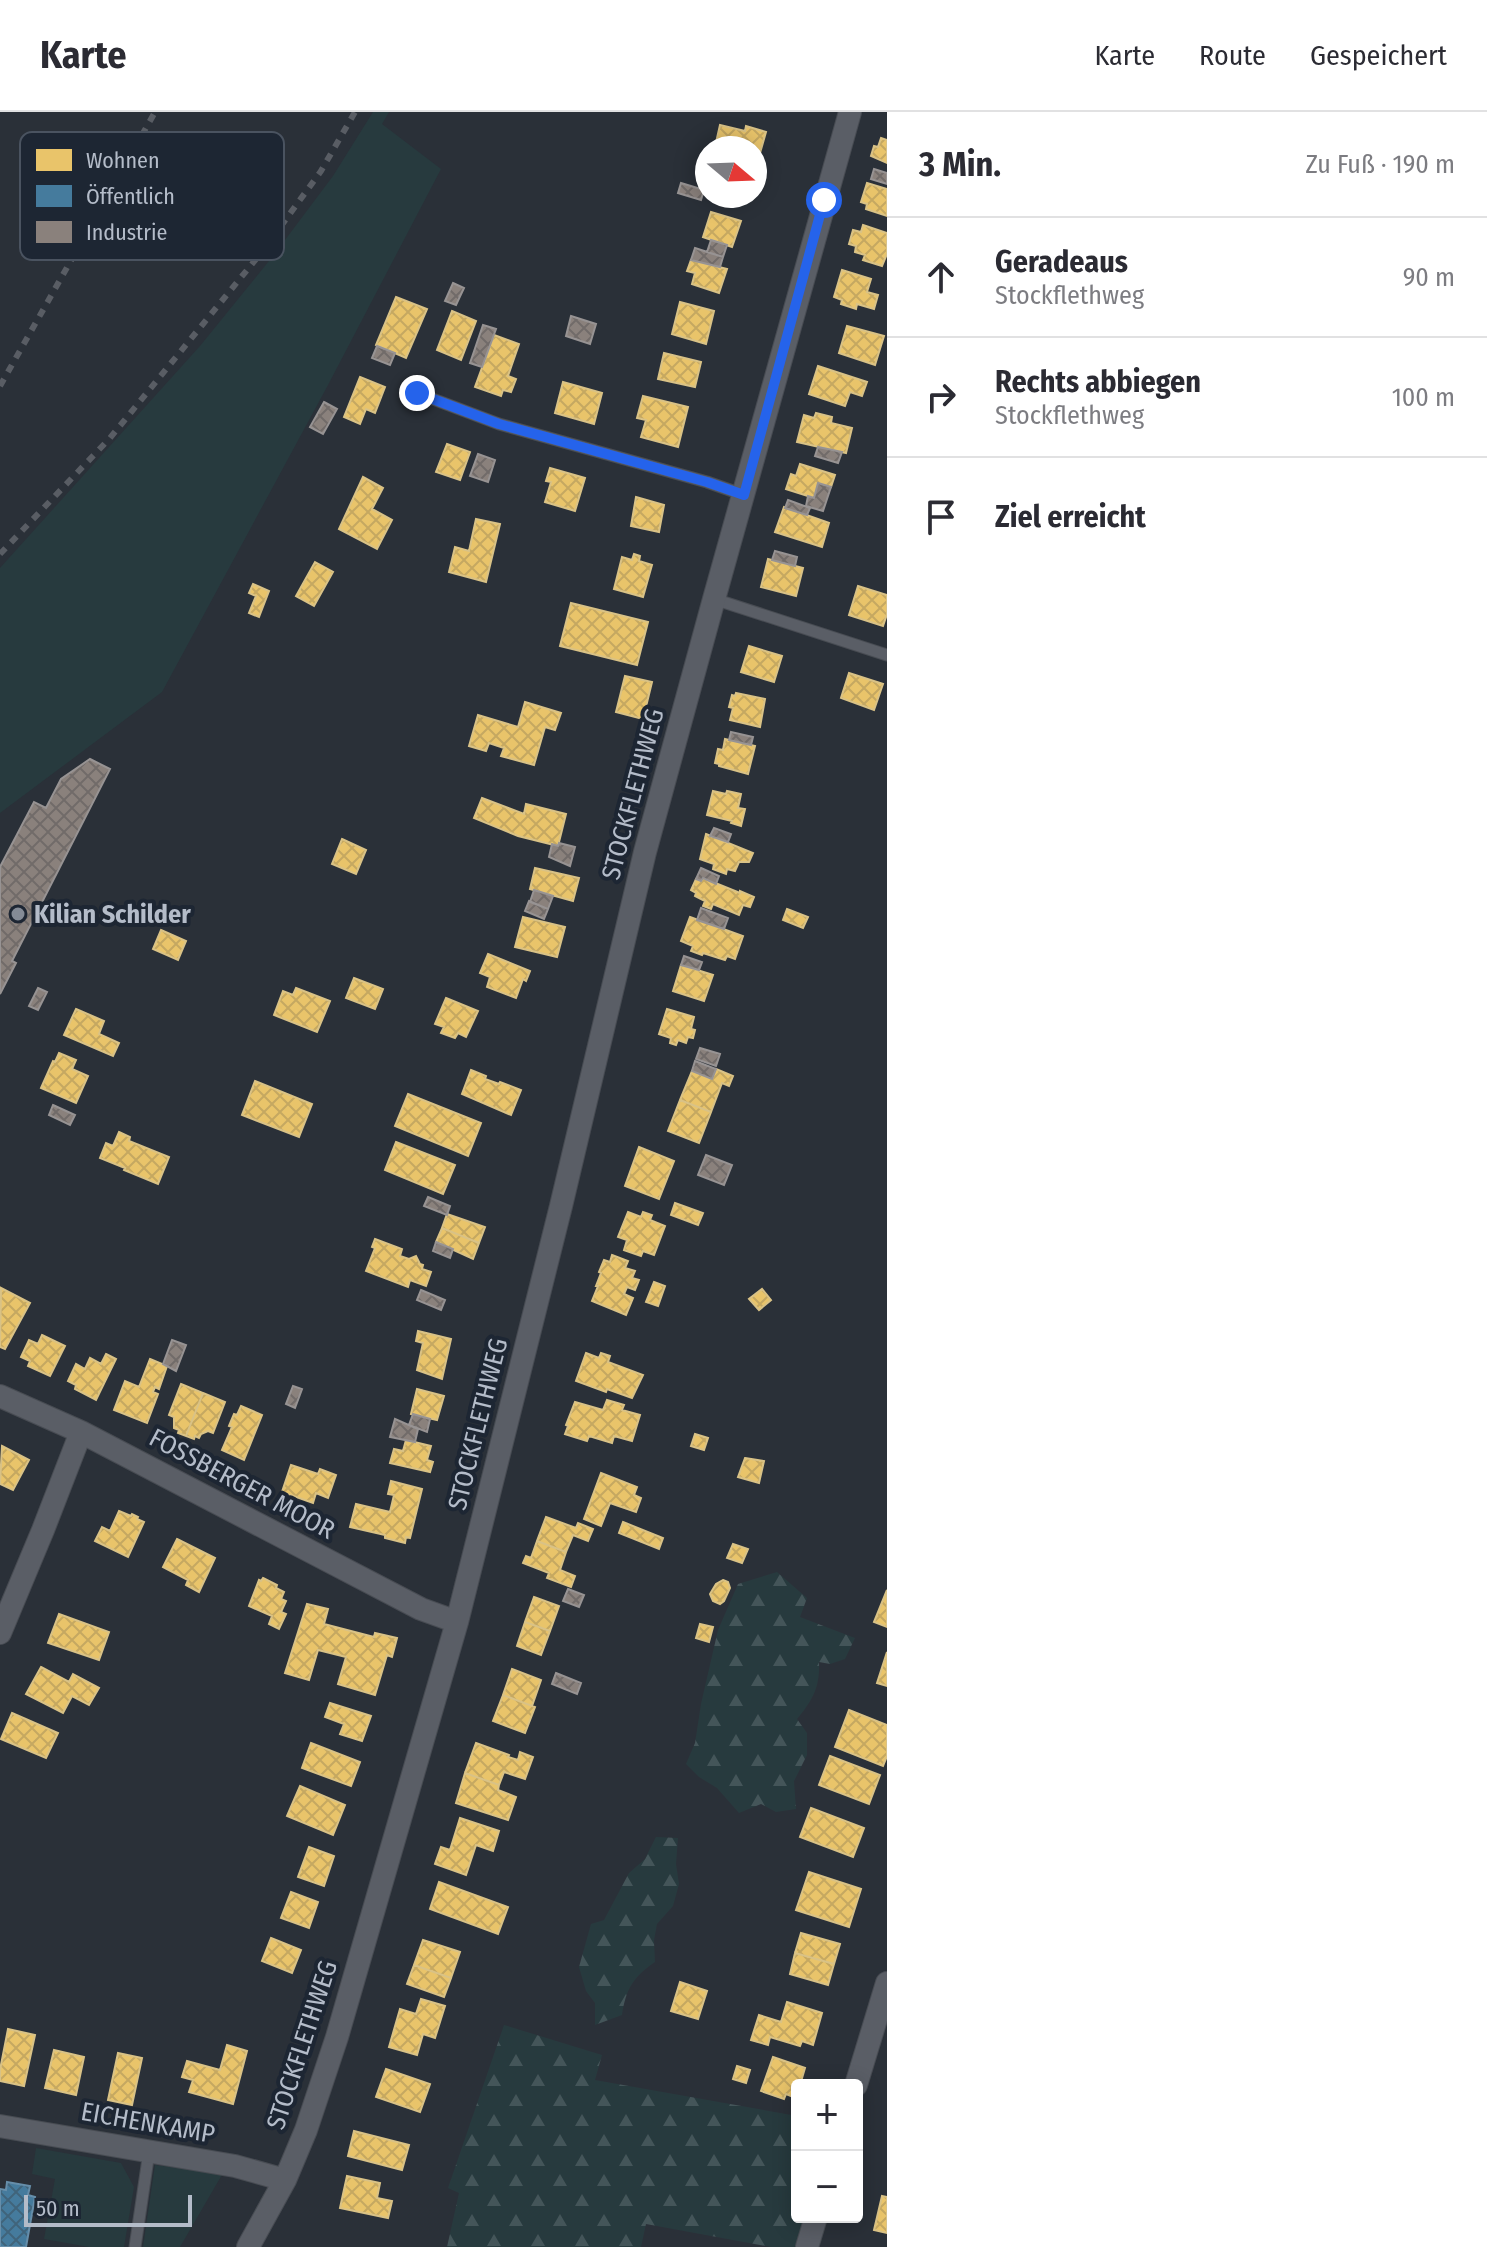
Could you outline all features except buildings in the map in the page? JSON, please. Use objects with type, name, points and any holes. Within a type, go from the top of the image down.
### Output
[{"type":"street","name":"STOCKFLETHWEG","points":[[248,2247],[285,2180],[306,2130],[337,2037],[457,1622],[645,852],[850,112]]},
{"type":"street","name":"FOSSBERGER MOOR","points":[[0,1396],[81,1432],[421,1609],[457,1622]]},
{"type":"street","points":[[0,1633],[81,1432]]},
{"type":"street","points":[[858,2079],[887,1983]]},
{"type":"street","name":"EICHENKAMP","points":[[0,2126],[235,2166],[285,2180]]},
{"type":"street","points":[[807,2247],[814,2223]]},
{"type":"lane","points":[[417,393],[499,424],[744,495]]},
{"type":"lane","points":[[714,599],[887,655]]},
{"type":"lane","points":[[135,2247],[149,2152]]},
{"type":"green space","points":[[373,112],[389,112],[382,124],[441,169],[162,692],[0,813],[0,568],[200,346],[270,260],[284,260],[284,241],[333,176]]},
{"type":"green space","points":[[777,1572],[807,1598],[800,1617],[855,1638],[845,1659],[830,1664],[819,1662],[814,1693],[797,1719],[807,1733],[807,1755],[794,1781],[796,1809],[776,1812],[761,1804],[739,1813],[717,1788],[686,1764],[695,1743],[718,1630],[738,1584]]},
{"type":"green space","points":[[656,1837],[678,1838],[676,1864],[679,1884],[673,1906],[657,1924],[655,1962],[632,1984],[622,2015],[595,2025],[595,2003],[586,1991],[579,1967],[591,1924],[604,1920],[629,1873],[645,1859]]},
{"type":"green space","points":[[504,2025],[602,2055],[595,2080],[791,2115],[791,2223],[803,2223],[796,2247],[771,2247],[646,2224],[641,2247],[447,2247],[459,2193],[448,2188]]},
{"type":"green space","points":[[36,2148],[121,2163],[134,2187],[124,2247],[89,2247],[44,2239],[55,2179],[32,2174]]},
{"type":"green space","points":[[155,2165],[223,2173],[180,2247],[143,2247]]},
{"type":"railway","points":[[144,132],[155,112]]},
{"type":"railway","points":[[284,222],[321,171],[355,112]]},
{"type":"railway","points":[[0,386],[71,260]]},
{"type":"railway","points":[[0,554],[110,438],[255,260]]},
{"type":"place","name":"Kilian Schilder","points":[[18,914]]},
{"type":"route","points":[[417,393],[499,424],[744,495],[824,200]]}]
